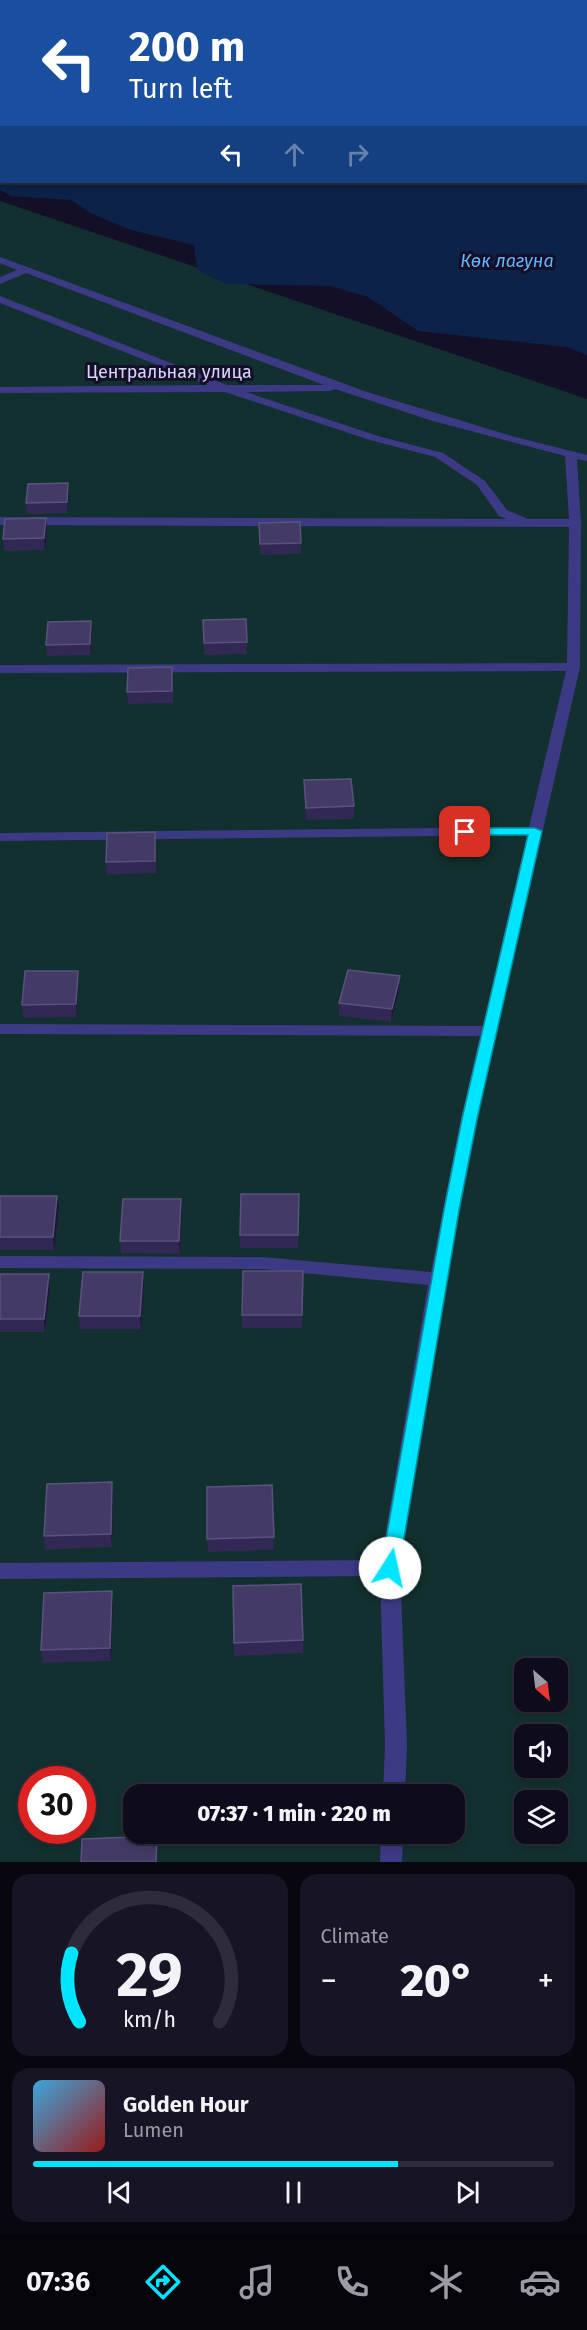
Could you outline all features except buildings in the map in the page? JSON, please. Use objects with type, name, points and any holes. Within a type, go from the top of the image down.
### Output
[{"type":"street","points":[[0,260],[338,387],[438,418],[579,456],[575,523],[573,668],[470,1119],[438,1279],[390,1568],[396,1744],[394,1784]]},
{"type":"street","points":[[0,281],[25,270]]},
{"type":"street","points":[[0,299],[224,388],[374,438],[439,456],[481,483],[503,513],[524,522]]},
{"type":"street","name":"Центральная улица","points":[[0,390],[338,387]]},
{"type":"street","points":[[0,521],[575,523]]},
{"type":"street","points":[[0,669],[573,668]]},
{"type":"street","points":[[0,837],[535,831]]},
{"type":"street","points":[[0,1029],[490,1030]]},
{"type":"street","points":[[0,1262],[262,1263],[438,1279]]},
{"type":"street","points":[[0,1571],[390,1568]]},
{"type":"street","points":[[391,1862],[392,1844]]},
{"type":"green space","points":[[0,201],[587,399],[587,1862],[0,1862]]},
{"type":"water","name":"Көк лагуна","points":[[0,183],[587,183],[587,355],[567,347],[418,331],[368,297],[330,286],[226,284],[197,270],[194,245],[131,230],[92,214],[71,200],[11,196],[0,190]]},
{"type":"route","points":[[390,1568],[451,1210],[535,831],[465,832]]}]
